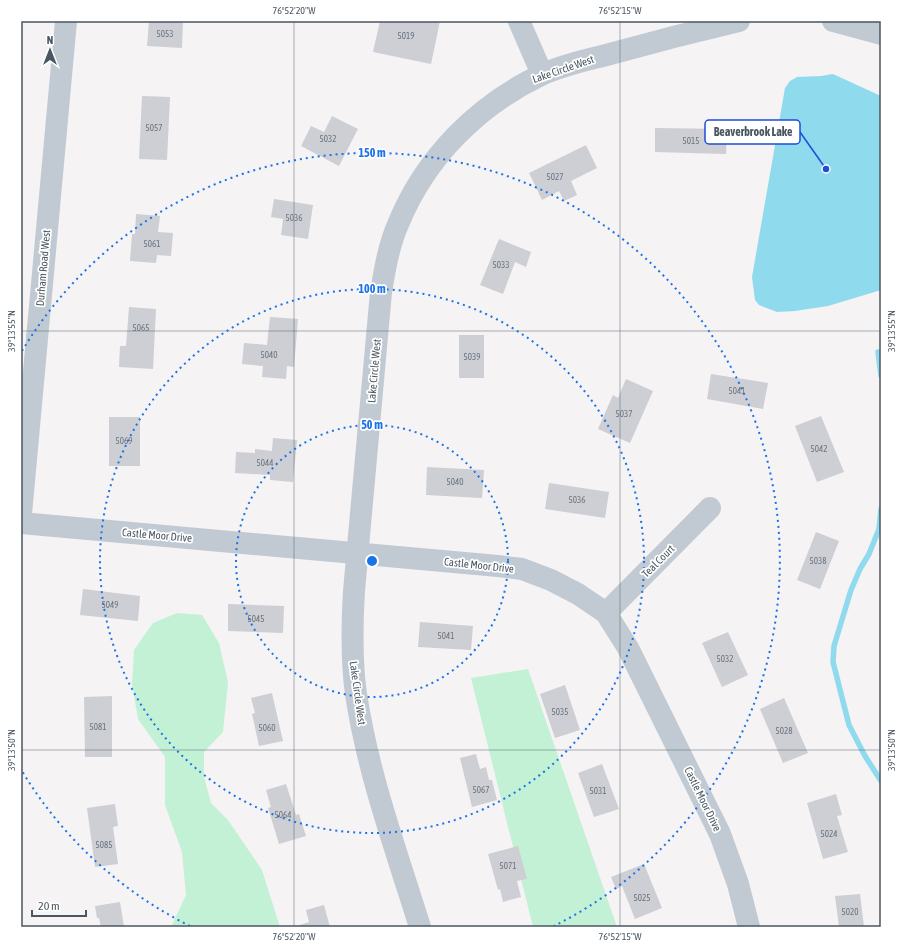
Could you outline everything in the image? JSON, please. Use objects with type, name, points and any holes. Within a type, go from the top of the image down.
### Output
[{"type":"street","name":"Durham Road West","points":[[21,514],[66,21]]},
{"type":"street","points":[[519,21],[542,74]]},
{"type":"street","name":"Lake Circle West","points":[[420,927],[368,757],[356,693],[352,641],[354,591],[381,292],[388,255],[399,222],[415,189],[435,159],[459,131],[487,107],[513,89],[542,74],[578,63],[739,21]]},
{"type":"street","points":[[833,21],[881,34]]},
{"type":"street","name":"Teal Court","points":[[606,613],[710,508]]},
{"type":"street","name":"Castle Moor Drive","points":[[21,523],[498,566],[522,570],[551,580],[578,594],[606,613],[628,648],[720,834],[738,884],[749,927]]},
{"type":"green space","points":[[177,613],[202,615],[219,643],[228,682],[223,732],[204,752],[204,777],[211,803],[228,820],[262,870],[280,927],[171,927],[186,895],[182,852],[165,805],[165,757],[138,719],[132,684],[134,650],[153,623]]},
{"type":"green space","points":[[528,669],[617,927],[533,927],[471,678]]},
{"type":"water","points":[[833,74],[881,96],[881,290],[828,306],[777,312],[759,305],[755,300],[752,277],[785,88],[790,81],[797,77]]},
{"type":"building","points":[[149,21],[183,21],[182,48],[147,46]]},
{"type":"building","points":[[380,21],[440,21],[431,64],[373,52]]},
{"type":"building","points":[[142,96],[170,97],[167,160],[139,159]]},
{"type":"building","points":[[332,116],[358,129],[339,166],[301,146],[311,126],[324,132]]},
{"type":"building","points":[[655,128],[727,129],[726,154],[655,152]]},
{"type":"building","points":[[586,145],[597,168],[571,181],[577,195],[564,201],[559,191],[542,200],[529,173]]},
{"type":"building","points":[[274,199],[313,205],[308,239],[281,235],[283,219],[271,217]]},
{"type":"building","points":[[136,214],[160,216],[158,232],[173,233],[171,256],[157,255],[156,263],[130,261],[132,234],[135,234]]},
{"type":"building","points":[[499,239],[531,252],[526,267],[515,262],[503,294],[480,285]]},
{"type":"building","points":[[129,307],[156,309],[153,369],[119,367],[120,346],[126,346]]},
{"type":"building","points":[[270,317],[298,319],[294,367],[287,366],[286,379],[262,377],[263,366],[242,364],[244,343],[267,345]]},
{"type":"building","points":[[459,335],[484,335],[484,378],[459,378]]},
{"type":"building","points":[[711,374],[768,383],[763,409],[707,399]]},
{"type":"building","points":[[626,379],[653,391],[630,443],[598,429],[613,395],[618,398]]},
{"type":"building","points":[[821,416],[844,472],[817,482],[795,426]]},
{"type":"building","points":[[109,417],[140,417],[140,466],[109,466]]},
{"type":"building","points":[[273,438],[297,440],[293,482],[270,480],[270,475],[235,473],[236,452],[255,453],[255,449],[272,451]]},
{"type":"building","points":[[427,467],[484,470],[482,498],[426,495]]},
{"type":"building","points":[[549,483],[609,492],[605,518],[545,509]]},
{"type":"building","points":[[816,532],[839,541],[820,589],[797,580]]},
{"type":"building","points":[[83,589],[140,596],[138,621],[80,615]]},
{"type":"building","points":[[228,604],[284,606],[283,633],[228,631]]},
{"type":"building","points":[[420,622],[473,626],[471,650],[418,647]]},
{"type":"building","points":[[728,632],[748,675],[722,687],[702,643]]},
{"type":"building","points":[[565,685],[580,730],[555,738],[540,694]]},
{"type":"building","points":[[272,693],[283,741],[259,746],[252,714],[255,713],[251,698]]},
{"type":"building","points":[[112,696],[112,757],[85,757],[84,697]]},
{"type":"building","points":[[784,698],[808,753],[783,763],[760,709]]},
{"type":"building","points":[[476,754],[480,769],[486,767],[489,780],[492,780],[497,800],[472,807],[460,758]]},
{"type":"building","points":[[602,764],[619,809],[594,817],[578,773]]},
{"type":"building","points":[[286,784],[296,815],[299,814],[306,836],[279,844],[268,808],[271,807],[266,790]]},
{"type":"building","points":[[836,794],[842,815],[837,816],[848,852],[823,859],[807,803]]},
{"type":"building","points":[[115,804],[118,826],[113,827],[118,864],[95,867],[87,808]]},
{"type":"building","points":[[518,846],[527,879],[517,881],[521,897],[503,902],[488,854]]},
{"type":"building","points":[[644,864],[662,908],[635,919],[622,886],[616,889],[611,877]]},
{"type":"building","points":[[860,894],[864,927],[839,927],[835,896]]},
{"type":"building","points":[[120,902],[124,927],[101,927],[99,918],[97,918],[95,906]]},
{"type":"building","points":[[324,905],[330,927],[300,927],[300,925],[309,922],[306,910]]},
{"type":"waterway","points":[[878,352],[881,376]]},
{"type":"waterway","points":[[881,509],[879,529],[869,554],[860,569],[851,590],[834,646],[833,662],[849,725],[865,756],[881,781]]},
{"type":"place","name":"Beaverbrook Lake","points":[[826,169]]}]
